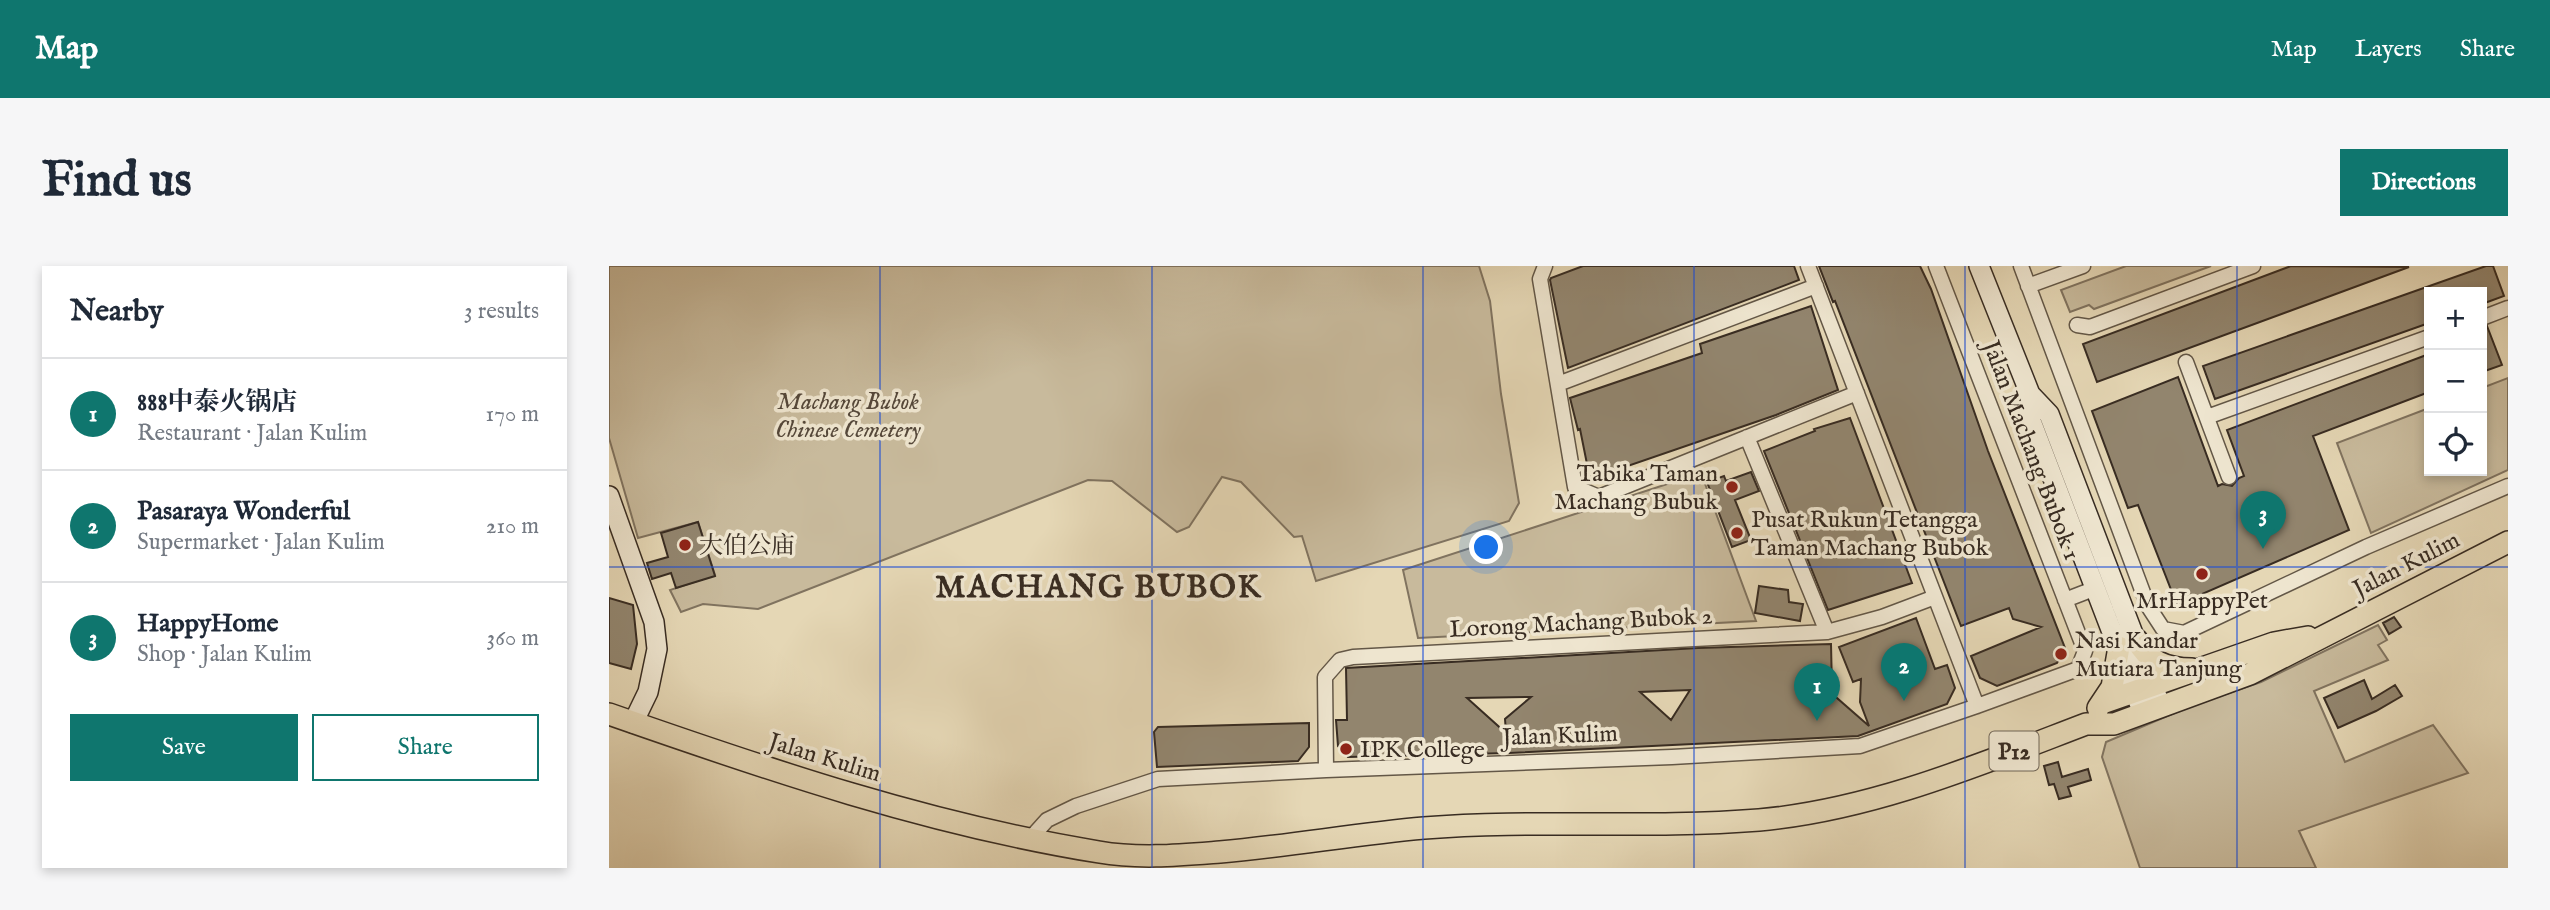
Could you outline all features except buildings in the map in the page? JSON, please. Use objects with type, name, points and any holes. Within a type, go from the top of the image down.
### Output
[{"type":"main road","points":[[1979,266],[2152,710]]},
{"type":"main road","points":[[2040,417],[2096,587],[2128,643],[2154,660],[2174,668],[2198,670]]},
{"type":"main road","points":[[609,496],[654,622],[657,649],[648,691],[633,723]]},
{"type":"main road","name":"Jalan Kulim","points":[[609,714],[778,772],[866,798],[1028,841],[1101,853],[1178,856],[1470,825],[1655,826],[1762,820],[1851,804],[1891,793],[2086,724],[2114,724],[2250,674],[2508,542]]},
{"type":"main road","name":"Jalan Kulim","points":[[2102,703],[2274,643],[2327,634]]},
{"type":"main road","points":[[2086,724],[2112,687],[2128,643]]},
{"type":"street","points":[[1545,266],[1540,279],[1576,488],[1599,497],[1857,393]]},
{"type":"street","points":[[1808,266],[1977,706]]},
{"type":"street","name":"Jalan Machang Bubok 1","points":[[1936,266],[2085,651]]},
{"type":"street","points":[[2021,266],[2073,404],[2040,417]]},
{"type":"street","points":[[2028,286],[2083,266]]},
{"type":"street","points":[[2077,325],[2090,327],[2253,266]]},
{"type":"street","points":[[1558,384],[1816,286]]},
{"type":"street","points":[[2487,316],[2508,309]]},
{"type":"street","points":[[2207,417],[2424,339]]},
{"type":"street","points":[[2186,362],[2229,477]]},
{"type":"street","name":"Jalan Kulim","points":[[2073,404],[2148,606],[2163,629],[2184,633],[2366,547],[2508,486]]},
{"type":"street","points":[[1748,437],[1827,632]]},
{"type":"street","points":[[2065,600],[2096,587]]},
{"type":"street","name":"Lorong Machang Bubok 2","points":[[1326,770],[1325,677],[1339,660],[1353,657],[1827,632],[1882,617],[1935,597]]},
{"type":"street","name":"Jalan Kulim","points":[[1028,841],[1047,820],[1158,779],[1672,757],[1860,746],[2078,669],[2085,651]]},
{"type":"green space","name":"Machang Bubok Chinese Cemetery","points":[[609,266],[1479,266],[1490,301],[1501,394],[1519,503],[1509,521],[1316,581],[1302,536],[1294,537],[1241,482],[1222,477],[1189,527],[1177,532],[1112,481],[1088,480],[758,609],[703,604],[681,612],[670,590],[715,575],[698,522],[638,538],[609,438]]},
{"type":"green space","points":[[2126,266],[2211,266],[2094,309],[2089,305],[2070,312],[2061,290]]},
{"type":"green space","points":[[2508,378],[2508,470],[2371,533],[2337,443],[2424,410],[2424,476],[2487,476],[2487,386]]},
{"type":"green space","points":[[1701,473],[1756,621],[1418,638],[1403,570]]},
{"type":"green space","points":[[2378,625],[2387,640],[2378,645],[2388,660],[2314,691],[2345,762],[2433,725],[2468,773],[2299,831],[2316,868],[2140,868],[2102,757],[2106,742],[2191,706],[2261,682]]},
{"type":"place","name":"Tabika Taman Machang Bubuk","points":[[1732,487]]},
{"type":"place","name":"Pusat Rukun Tetangga Taman Machang Bubok","points":[[1737,533]]},
{"type":"place","name":"大伯公庙","points":[[685,545]]},
{"type":"place","name":"HappyHome","points":[[2263,549]]},
{"type":"place","name":"MrHappyPet","points":[[2202,574]]},
{"type":"place","name":"Nasi Kandar Mutiara Tanjung","points":[[2061,654]]},
{"type":"place","name":"Pasaraya Wonderful","points":[[1904,701]]},
{"type":"place","name":"888中泰火锅店","points":[[1817,721]]},
{"type":"place","name":"IPK College","points":[[1346,749]]},
{"type":"district","name":"MACHANG BUBOK","points":[[1099,586]]}]
